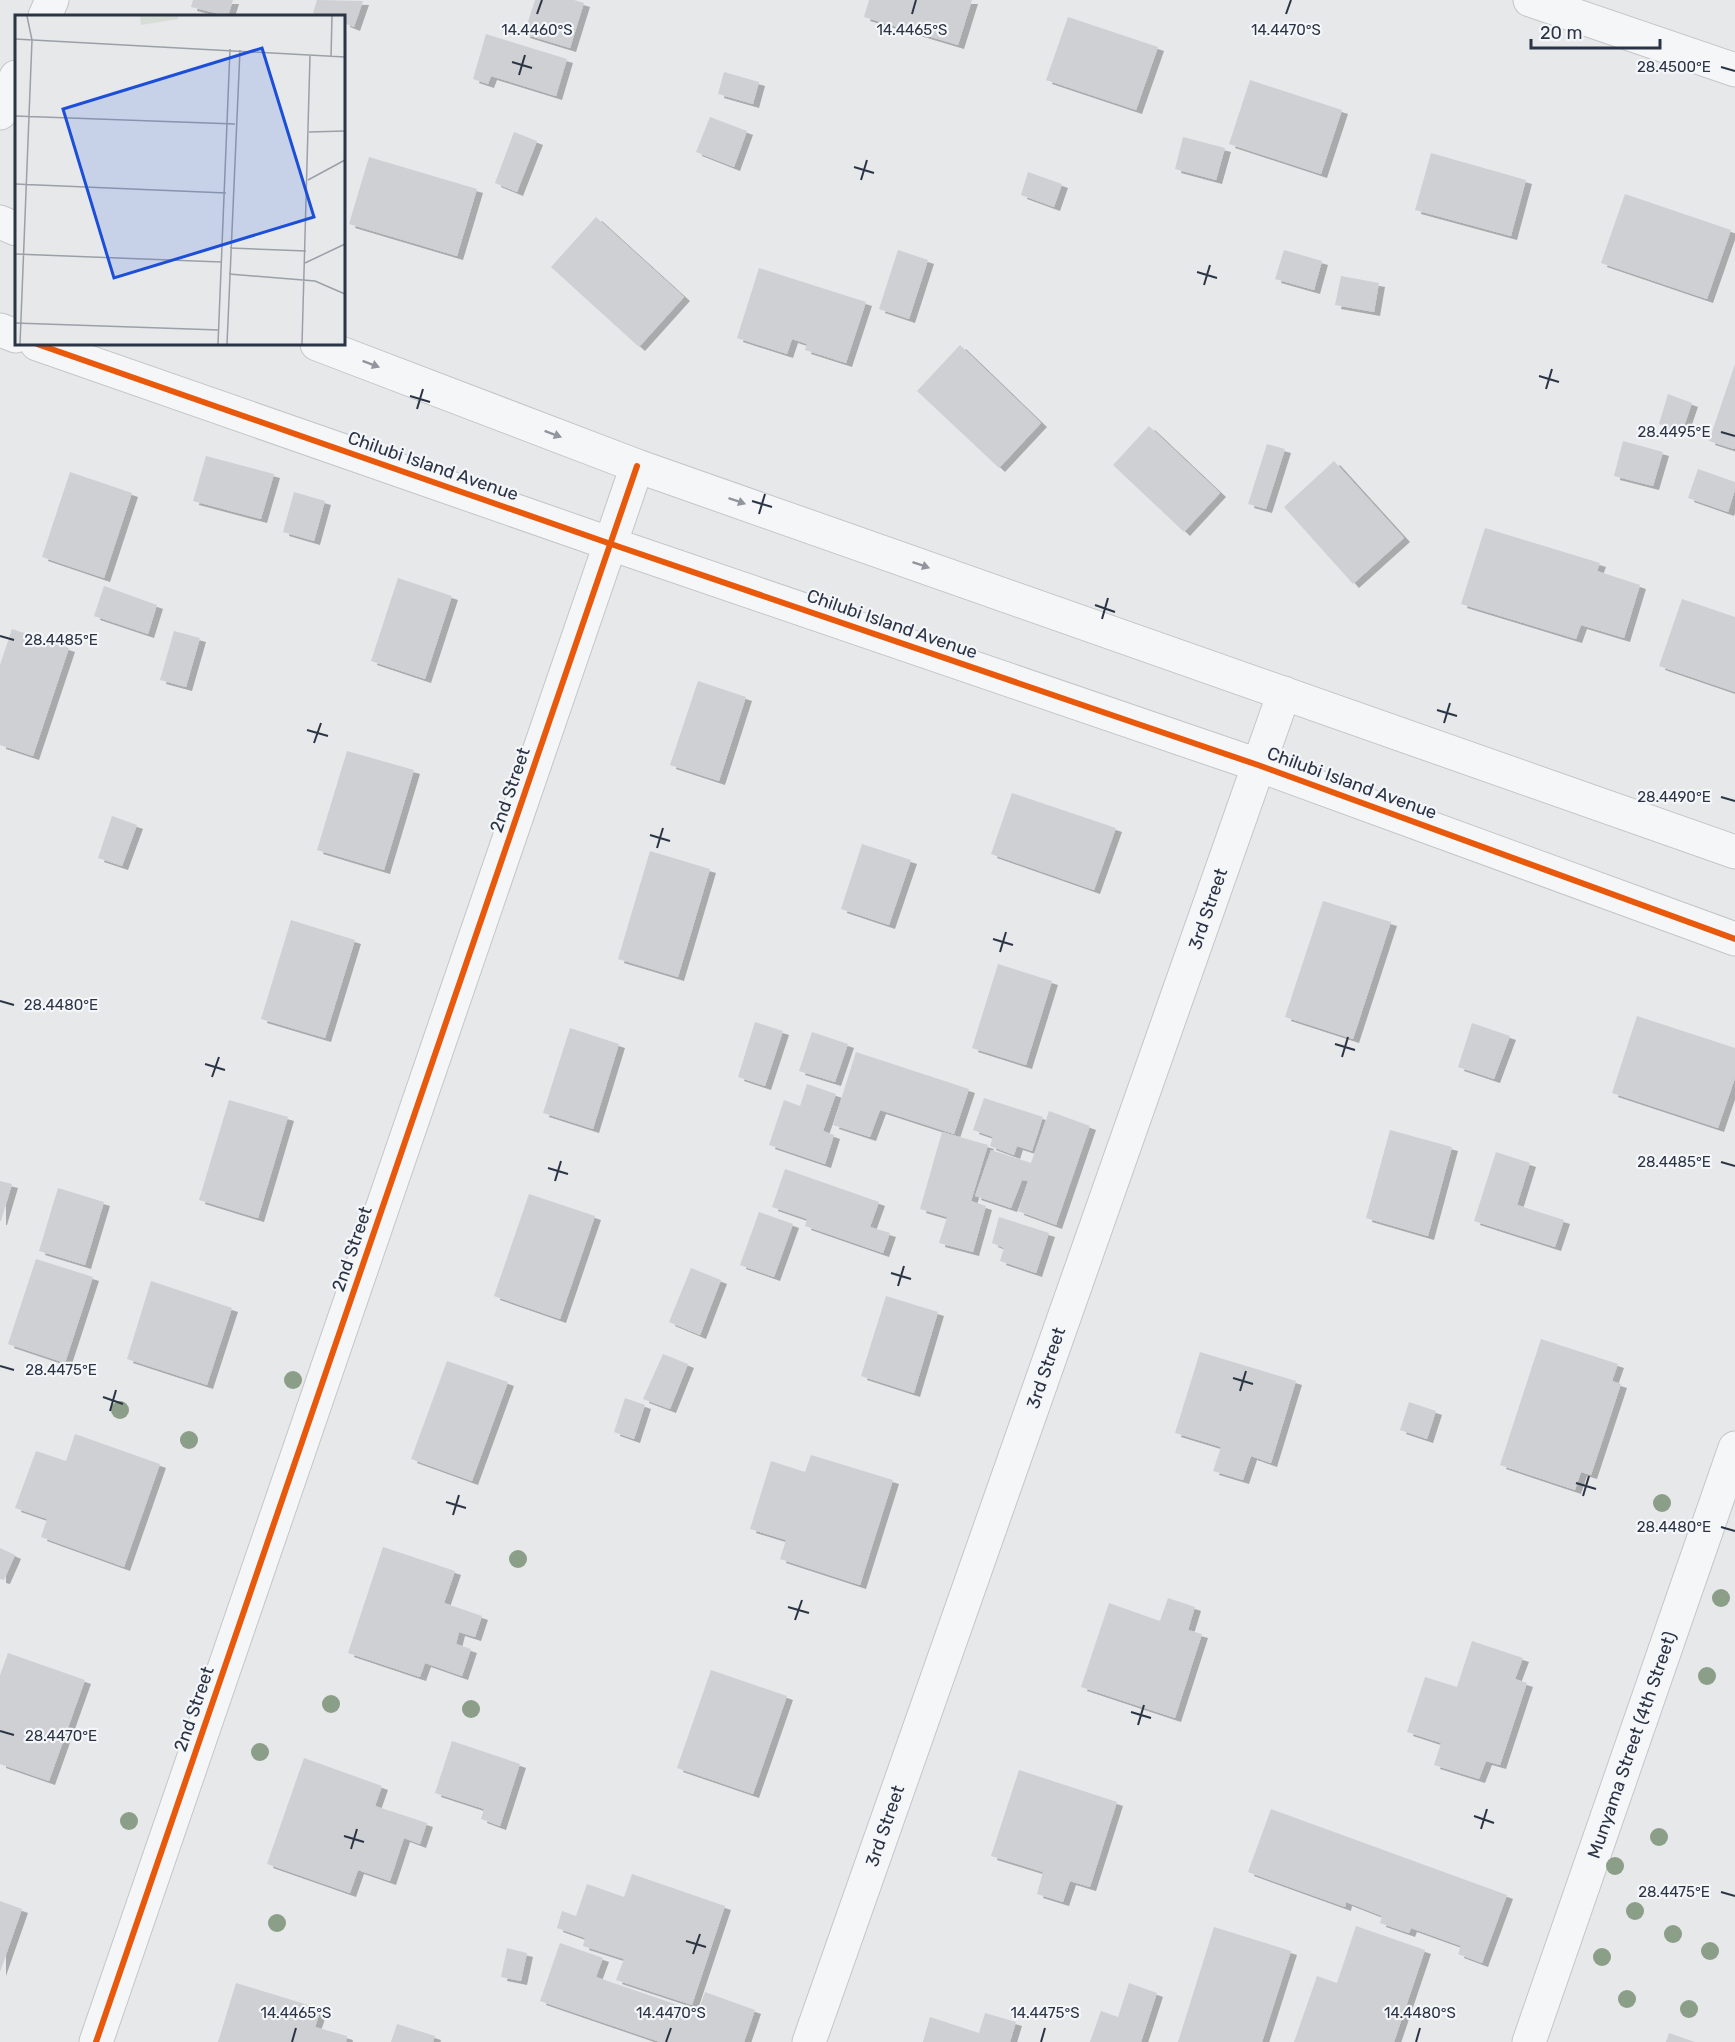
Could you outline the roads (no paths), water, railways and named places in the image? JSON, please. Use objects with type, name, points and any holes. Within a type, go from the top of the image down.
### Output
[{"type":"street","points":[[45,15],[52,0]]},
{"type":"street","points":[[1530,0],[1735,70]]},
{"type":"street","points":[[0,113],[15,79]]},
{"type":"street","points":[[0,222],[15,229]]},
{"type":"street","points":[[0,330],[15,336]]},
{"type":"street","name":"Chilubi Island Avenue","points":[[40,345],[611,544],[1258,765],[1735,939]]},
{"type":"street","points":[[320,345],[637,466],[1735,852]]},
{"type":"street","name":"2nd Street","points":[[96,2042],[637,466]]},
{"type":"street","name":"3rd Street","points":[[809,2042],[1284,693]]},
{"type":"street","name":"Munyama Street (4th Street)","points":[[1529,2042],[1735,1448]]}]
